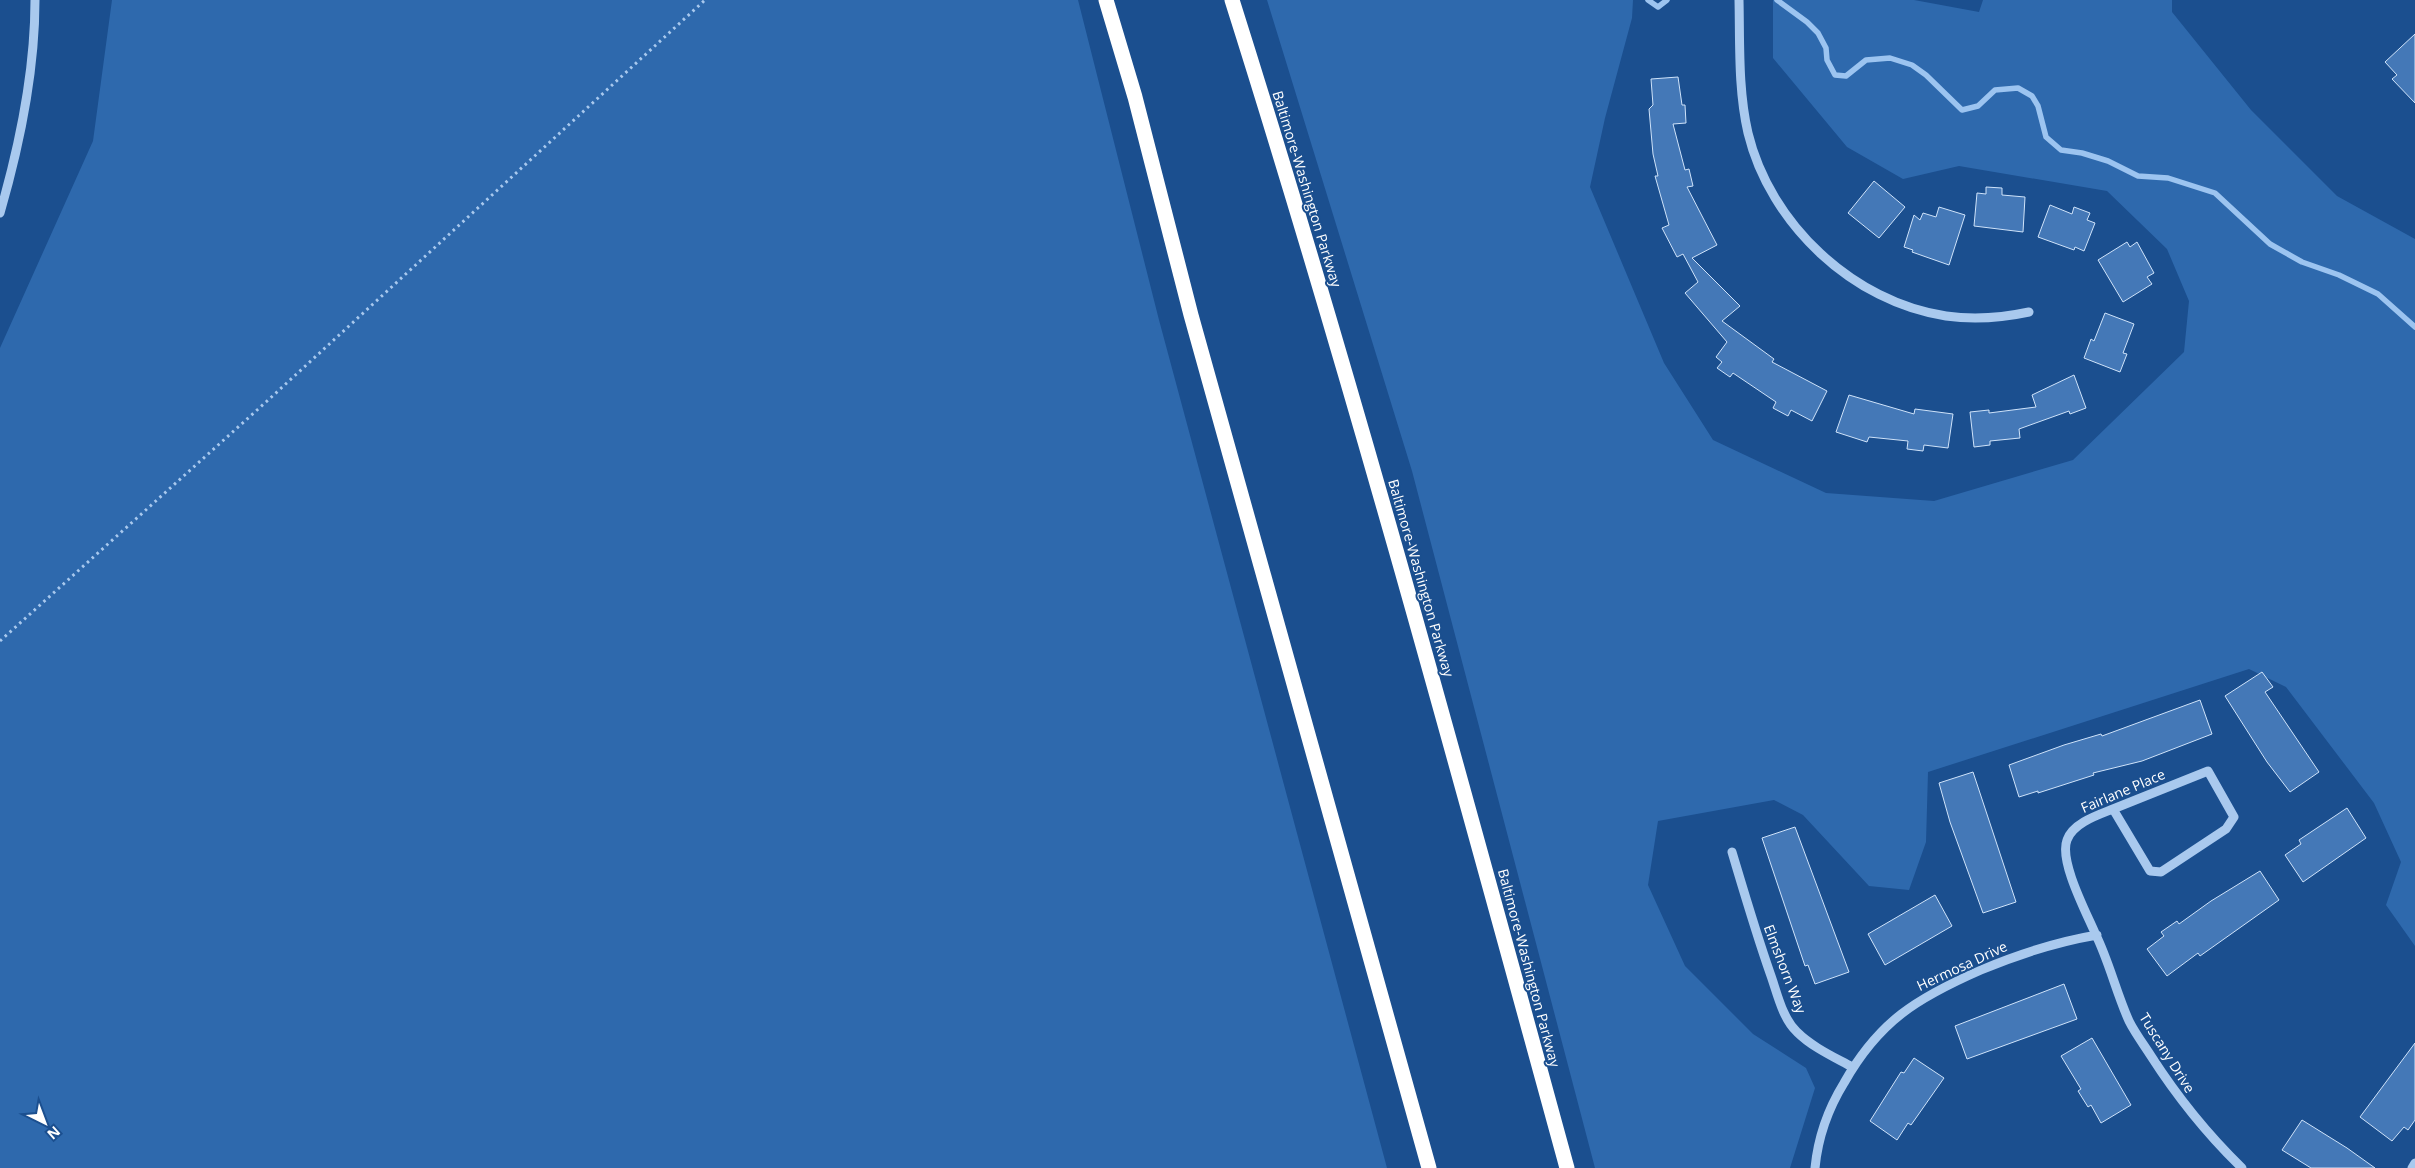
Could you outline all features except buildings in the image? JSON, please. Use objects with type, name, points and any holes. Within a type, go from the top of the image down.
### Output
[{"type":"highway","points":[[1106,0],[1135,97],[1194,325],[1429,1168]]},
{"type":"highway","name":"Baltimore-Washington Parkway","points":[[1232,0],[1315,269],[1418,625],[1567,1168]]},
{"type":"street","points":[[0,213],[22,126],[35,22],[35,0]]},
{"type":"street","points":[[1739,0],[1742,95],[1748,132],[1758,163],[1771,192],[1792,222],[1807,239],[1835,266],[1859,283],[1914,308],[1969,318],[2000,318],[2029,312]]},
{"type":"street","name":"Fairlane Place","points":[[2097,936],[2080,900],[2066,858],[2066,840],[2077,826],[2113,809],[2208,771],[2234,817],[2226,828],[2161,872],[2150,871],[2113,809]]},
{"type":"street","name":"Elmshorn Way","points":[[1732,852],[1750,913],[1789,1021],[1796,1032],[1806,1040],[1852,1067]]},
{"type":"street","name":"Hermosa Drive","points":[[1815,1168],[1823,1126],[1852,1067],[1865,1048],[1885,1027],[1936,991],[2038,948],[2059,942],[2097,936]]},
{"type":"street","name":"Tuscany Drive","points":[[2097,936],[2130,1024],[2180,1100],[2208,1135],[2242,1168]]},
{"type":"street","points":[[2412,1168],[2415,1163]]},
{"type":"path","points":[[0,641],[266,402],[705,0]]},
{"type":"shaded area","points":[[112,0],[1078,0],[1159,320],[1387,1168],[0,1168],[0,348],[93,141]]},
{"type":"shaded area","points":[[1267,0],[1633,0],[1632,18],[1605,118],[1590,187],[1664,363],[1713,440],[1826,493],[1934,501],[2073,460],[2184,352],[2189,301],[2167,249],[2107,191],[1959,166],[1903,179],[1847,147],[1773,58],[1773,0],[1914,0],[1979,12],[1983,0],[2172,0],[2172,12],[2251,110],[2337,196],[2415,239],[2415,946],[2386,905],[2401,862],[2374,803],[2286,687],[2249,669],[1928,772],[1926,842],[1909,890],[1869,886],[1803,815],[1774,800],[1658,821],[1648,885],[1685,966],[1753,1034],[1806,1068],[1815,1088],[1790,1168],[1595,1168],[1412,471]]},
{"type":"waterway","points":[[1648,0],[1658,7],[1667,0]]},
{"type":"waterway","points":[[1777,0],[1807,22],[1818,33],[1826,48],[1827,60],[1835,75],[1846,76],[1866,60],[1890,58],[1912,65],[1926,75],[1962,110],[1978,106],[1995,90],[2018,88],[2032,96],[2038,106],[2046,137],[2061,150],[2082,153],[2108,161],[2138,176],[2168,178],[2215,193],[2270,244],[2302,262],[2339,275],[2378,294],[2415,327]]}]
